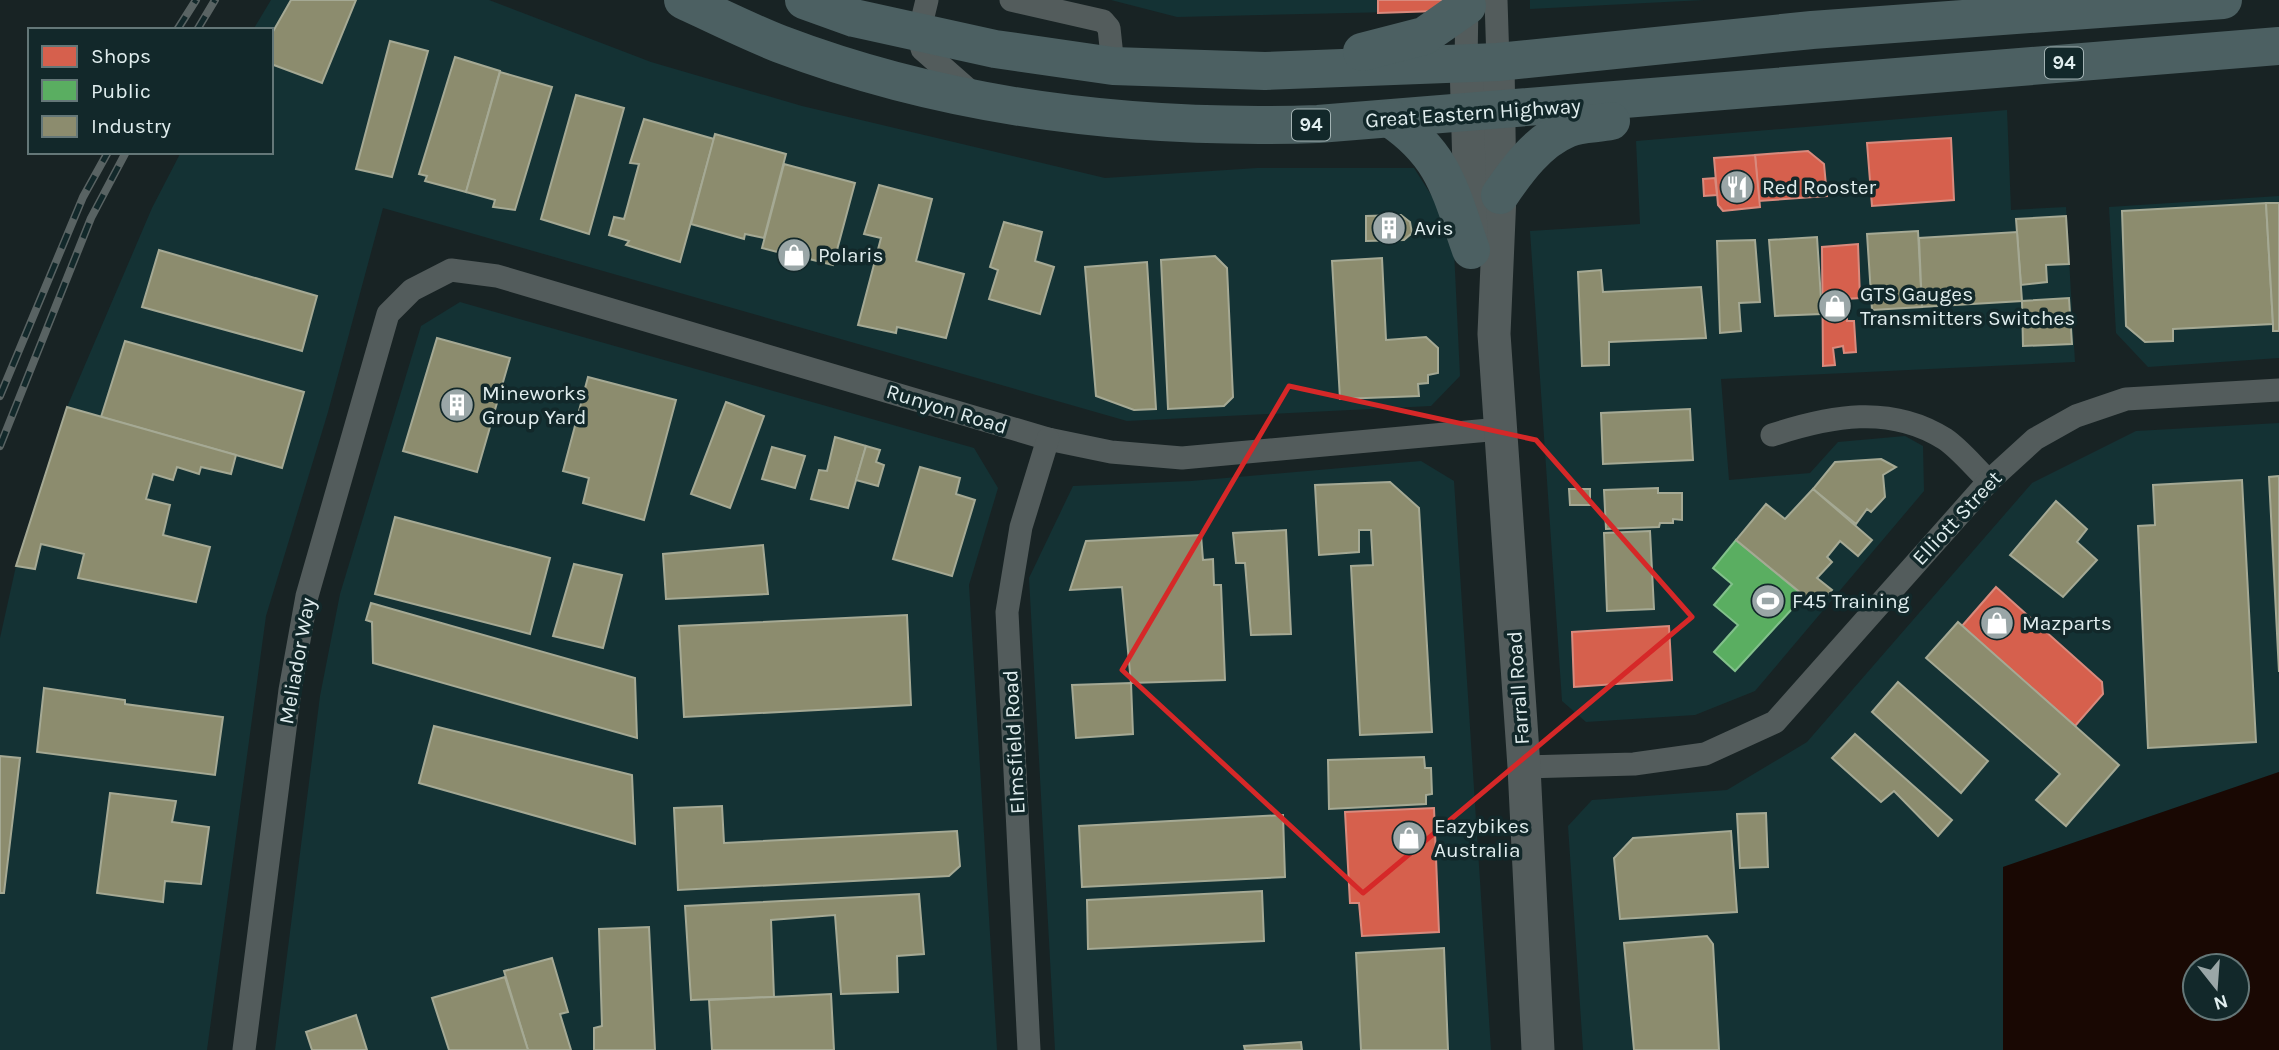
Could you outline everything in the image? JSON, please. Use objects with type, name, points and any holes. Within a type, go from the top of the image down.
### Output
[{"type":"highway","name":"Great Eastern Highway","points":[[683,0],[779,43],[844,66],[980,99],[1111,120],[1200,126],[1304,125],[1391,119],[1718,94],[1848,79],[2279,46]]},
{"type":"highway","points":[[804,0],[854,18],[923,17],[995,49],[1113,65],[1265,71],[1482,63],[1812,30],[2208,1]]},
{"type":"highway","points":[[1331,69],[1351,55],[1424,36],[1477,2]]},
{"type":"highway","points":[[1500,195],[1518,169],[1540,147],[1567,128],[1649,115],[1718,94]]},
{"type":"highway","points":[[1391,119],[1417,137],[1436,161],[1448,183],[1471,250]]},
{"type":"main road","name":"Farrall Road","points":[[1482,63],[1485,111],[1500,195],[1494,327],[1524,767],[1538,1050]]},
{"type":"main road","name":"Farrall Road","points":[[1485,111],[1471,250],[1494,327]]},
{"type":"street","points":[[1011,0],[1103,22],[1109,28],[1113,65]]},
{"type":"street","points":[[1477,2],[1482,63]]},
{"type":"street","points":[[1477,2],[1482,63]]},
{"type":"street","points":[[923,17],[922,49],[980,99]]},
{"type":"street","name":"Runyon Road","points":[[412,290],[451,270],[497,275],[1048,439],[1111,452],[1182,458],[1500,429]]},
{"type":"street","name":"Meliador Way","points":[[244,1050],[290,690],[307,596],[388,314],[412,290]]},
{"type":"street","name":"Elliott Street","points":[[1524,767],[1634,764],[1705,754],[1775,722],[1989,481],[2035,439],[2076,416],[2126,399],[2279,390]]},
{"type":"street","points":[[1772,435],[1817,420],[1861,415],[1905,419],[1947,440],[1989,481]]},
{"type":"street","name":"Elmsfield Road","points":[[1029,1050],[1007,612],[1021,527],[1048,439]]},
{"type":"highlighted area","points":[[1289,386],[1536,440],[1692,617],[1363,893],[1122,670]]},
{"type":"shaded area","points":[[271,0],[489,0],[651,62],[802,106],[1105,178],[1257,168],[1414,168],[1453,229],[1460,376],[1431,406],[1127,421],[383,208],[328,412],[266,616],[207,1050],[0,1050],[0,638],[16,566],[67,407],[152,208],[180,154],[273,154],[273,28],[254,28]]},
{"type":"shaded area","points":[[1111,0],[1448,0],[1437,11],[1177,17]]},
{"type":"shaded area","points":[[1530,0],[1704,0],[1530,9]]},
{"type":"shaded area","points":[[2007,110],[2011,210],[2066,207],[2075,362],[1721,379],[1729,480],[1810,473],[1838,442],[1905,436],[1923,446],[1924,491],[1755,691],[1695,715],[1586,722],[1562,701],[1530,231],[1640,224],[1636,141]]},
{"type":"shaded area","points":[[2279,196],[2279,358],[2148,367],[2116,333],[2109,207]]},
{"type":"shaded area","points":[[460,302],[974,448],[998,488],[969,585],[997,1050],[275,1050],[320,696],[340,594],[421,326]]},
{"type":"shaded area","points":[[2279,423],[2279,772],[2003,867],[2003,1050],[1583,1050],[1568,826],[1592,800],[1727,790],[1807,742],[2032,483],[2136,431]]},
{"type":"shaded area","points":[[1421,461],[1454,481],[1491,1050],[1055,1050],[1029,578],[1073,486],[1191,481]]},
{"type":"shaded area","points":[[2279,772],[2279,1050],[2003,1050],[2003,867]]},
{"type":"building: Shops","points":[[1378,0],[1448,0],[1437,11],[1378,13]]},
{"type":"building: Shops","points":[[1951,138],[1954,200],[1872,206],[1867,143]]},
{"type":"building: Shops","points":[[1808,151],[1824,164],[1827,196],[1759,201],[1755,155]]},
{"type":"building: Shops","name":"Red Rooster","points":[[1755,155],[1760,207],[1723,211],[1718,205],[1714,158]]},
{"type":"building: Shops","points":[[1715,178],[1717,195],[1704,196],[1703,179]]},
{"type":"building: Shops","points":[[1858,244],[1860,298],[1846,299],[1847,321],[1854,321],[1856,352],[1844,353],[1843,346],[1833,348],[1835,365],[1823,366],[1822,247]]},
{"type":"building: Shops","points":[[1996,587],[2102,682],[2103,694],[2075,726],[1962,626]]},
{"type":"building: Shops","points":[[1669,626],[1672,680],[1574,687],[1572,632]]},
{"type":"building: Shops","points":[[1434,808],[1439,932],[1362,936],[1359,903],[1350,903],[1345,812]]},
{"type":"building: Public","points":[[1736,540],[1804,596],[1735,671],[1714,652],[1738,625],[1714,605],[1732,584],[1713,568]]},
{"type":"building: Industry","points":[[291,0],[356,0],[322,83],[273,65],[273,32]]},
{"type":"building: Industry","points":[[390,41],[428,51],[392,177],[356,169]]},
{"type":"building: Industry","points":[[455,57],[500,71],[466,192],[425,181],[427,176],[419,174]]},
{"type":"building: Industry","points":[[500,72],[552,87],[515,210],[493,207],[495,200],[466,192]]},
{"type":"building: Industry","points":[[576,95],[624,108],[589,234],[541,219]]},
{"type":"building: Industry","points":[[644,119],[714,139],[680,262],[626,245],[629,241],[609,235],[614,217],[624,219],[639,164],[630,163]]},
{"type":"building: Industry","points":[[715,134],[786,154],[764,238],[745,234],[744,239],[691,224]]},
{"type":"building: Industry","points":[[784,164],[855,183],[833,265],[809,259],[811,253],[787,247],[785,254],[762,248]]},
{"type":"building: Industry","points":[[879,185],[932,199],[916,261],[964,274],[946,338],[897,327],[896,333],[858,325],[881,238],[864,234]]},
{"type":"building: Industry","points":[[2266,203],[2273,324],[2173,329],[2173,341],[2145,342],[2126,326],[2122,211]]},
{"type":"building: Industry","points":[[2266,203],[2279,203],[2279,331],[2273,331]]},
{"type":"building: Industry","name":"Avis","points":[[1401,215],[1410,222],[1412,233],[1404,240],[1366,241],[1366,216]]},
{"type":"building: Industry","points":[[2066,216],[2069,264],[2046,265],[2047,282],[2021,285],[2016,219]]},
{"type":"building: Industry","points":[[1004,222],[1042,232],[1035,261],[1054,267],[1040,314],[989,299],[998,270],[990,267]]},
{"type":"building: Industry","points":[[1918,231],[1922,307],[1872,310],[1867,234]]},
{"type":"building: Industry","points":[[2017,232],[2022,301],[1922,307],[1919,238]]},
{"type":"building: Industry","points":[[1817,237],[1822,314],[1775,316],[1769,240]]},
{"type":"building: Industry","points":[[1755,240],[1760,302],[1739,303],[1741,331],[1720,333],[1717,241]]},
{"type":"building: Industry","points":[[159,250],[317,296],[302,351],[142,307]]},
{"type":"building: Industry","points":[[1215,256],[1227,268],[1233,397],[1224,406],[1168,409],[1161,260]]},
{"type":"building: Industry","points":[[1382,258],[1386,340],[1426,337],[1438,348],[1438,373],[1428,375],[1428,383],[1418,384],[1419,396],[1340,399],[1332,261]]},
{"type":"building: Industry","points":[[1147,262],[1156,409],[1134,410],[1096,396],[1085,267]]},
{"type":"building: Industry","points":[[1601,270],[1603,292],[1701,287],[1706,338],[1609,342],[1609,365],[1582,366],[1578,272]]},
{"type":"building: Industry","points":[[2069,298],[2072,344],[2023,346],[2022,301]]},
{"type":"building: Industry","name":"Mineworks Group Yard","points":[[437,338],[510,358],[477,472],[403,451]]},
{"type":"building: Industry","points":[[125,341],[304,392],[282,468],[101,417]]},
{"type":"building: Industry","points":[[588,377],[676,400],[644,520],[583,503],[589,478],[563,471]]},
{"type":"building: Industry","points":[[726,402],[764,416],[730,508],[691,494]]},
{"type":"building: Industry","points":[[67,407],[236,455],[231,474],[201,467],[199,474],[177,467],[173,480],[153,474],[146,499],[170,505],[163,535],[210,547],[196,602],[78,578],[84,554],[41,544],[35,569],[16,566]]},
{"type":"building: Industry","points":[[1690,409],[1693,460],[1603,464],[1601,413]]},
{"type":"building: Industry","points":[[835,437],[866,446],[848,508],[811,499],[819,470],[827,471]]},
{"type":"building: Industry","points":[[866,446],[880,450],[876,462],[884,465],[878,486],[856,480]]},
{"type":"building: Industry","points":[[772,447],[805,456],[795,488],[762,479]]},
{"type":"building: Industry","points":[[1881,459],[1896,467],[1883,475],[1885,497],[1871,512],[1867,509],[1856,524],[1813,489],[1835,462]]},
{"type":"building: Industry","points":[[920,467],[960,478],[956,494],[975,500],[952,576],[893,559]]},
{"type":"building: Industry","points":[[2279,476],[2279,672],[2269,477]]},
{"type":"building: Industry","points":[[2242,480],[2256,742],[2148,748],[2138,526],[2155,525],[2153,485]]},
{"type":"building: Industry","points":[[1390,482],[1419,508],[1432,732],[1360,735],[1351,566],[1373,565],[1371,530],[1359,530],[1359,552],[1319,555],[1315,485]]},
{"type":"building: Industry","points":[[1658,488],[1658,493],[1682,493],[1682,520],[1673,519],[1673,523],[1660,523],[1659,527],[1606,529],[1604,490]]},
{"type":"building: Industry","points":[[1569,489],[1590,489],[1590,505],[1570,505]]},
{"type":"building: Industry","points":[[1813,489],[1872,540],[1858,556],[1840,541],[1827,557],[1832,562],[1817,578],[1832,590],[1818,607],[1736,540],[1766,504],[1785,519]]},
{"type":"building: Industry","points":[[2056,501],[2087,529],[2077,542],[2097,560],[2063,597],[2010,555]]},
{"type":"building: Industry","points":[[395,517],[550,558],[530,634],[375,594]]},
{"type":"building: Industry","points":[[1286,530],[1291,634],[1251,635],[1245,563],[1236,563],[1233,533]]},
{"type":"building: Industry","points":[[1650,531],[1654,609],[1607,611],[1604,533]]},
{"type":"building: Industry","points":[[1201,535],[1203,560],[1213,559],[1214,585],[1221,585],[1225,680],[1131,683],[1122,587],[1070,590],[1086,541]]},
{"type":"building: Industry","points":[[763,545],[768,594],[666,599],[663,554]]},
{"type":"building: Industry","points":[[574,564],[622,575],[603,648],[553,636]]},
{"type":"building: Industry","points":[[371,603],[635,678],[637,738],[373,663],[372,622],[366,620]]},
{"type":"building: Industry","points":[[907,615],[911,705],[684,717],[679,626]]},
{"type":"building: Industry","points":[[1958,622],[2119,765],[2066,826],[2036,800],[2060,774],[1926,658]]},
{"type":"building: Industry","points":[[1898,682],[1988,761],[1961,793],[1872,712]]},
{"type":"building: Industry","points":[[1131,683],[1133,734],[1076,738],[1072,685]]},
{"type":"building: Industry","points":[[44,688],[125,700],[125,704],[223,717],[215,775],[37,752]]},
{"type":"building: Industry","points":[[434,726],[632,775],[635,844],[419,783]]},
{"type":"building: Industry","points":[[1855,734],[1952,820],[1938,836],[1894,791],[1881,802],[1832,758]]},
{"type":"building: Industry","points":[[0,756],[20,758],[4,893],[0,893]]},
{"type":"building: Industry","points":[[1424,757],[1425,768],[1431,768],[1432,794],[1426,795],[1426,804],[1329,809],[1328,760]]},
{"type":"building: Industry","points":[[110,793],[176,801],[172,822],[209,827],[201,884],[165,881],[163,902],[97,893]]},
{"type":"building: Industry","points":[[722,806],[724,843],[957,831],[960,866],[949,876],[678,890],[674,808]]},
{"type":"building: Industry","points":[[1766,813],[1768,867],[1740,868],[1737,814]]},
{"type":"building: Industry","points":[[1283,815],[1285,877],[1082,887],[1079,826]]},
{"type":"building: Industry","points":[[1731,831],[1737,912],[1620,919],[1614,858],[1633,838]]},
{"type":"building: Industry","points":[[1262,891],[1264,941],[1088,949],[1087,900]]},
{"type":"building: Industry","points":[[919,894],[924,954],[897,956],[898,992],[841,994],[835,915],[771,920],[774,997],[691,1000],[685,906]]},
{"type":"building: Industry","points":[[649,927],[655,1050],[594,1050],[594,1028],[602,1026],[599,929]]},
{"type":"building: Industry","points":[[1707,936],[1713,944],[1719,1050],[1634,1050],[1624,943]]},
{"type":"building: Industry","points":[[1444,948],[1448,1050],[1361,1050],[1356,953]]},
{"type":"building: Industry","points":[[552,958],[568,1012],[560,1014],[571,1050],[528,1050],[504,971]]},
{"type":"building: Industry","points":[[505,977],[528,1050],[449,1050],[432,998]]},
{"type":"building: Industry","points":[[831,994],[834,1050],[712,1050],[709,1000]]},
{"type":"building: Industry","points":[[356,1015],[367,1050],[312,1050],[306,1032]]},
{"type":"building: Industry","points":[[1301,1042],[1302,1050],[1245,1050],[1244,1046]]},
{"type":"railway","points":[[178,28],[196,0]]},
{"type":"railway","points":[[198,28],[215,0]]},
{"type":"railway","points":[[0,396],[83,197],[107,154]]},
{"type":"railway","points":[[0,446],[91,218],[125,154]]},
{"type":"place","name":"Red Rooster","points":[[1737,187]]},
{"type":"place","name":"Avis","points":[[1389,228]]},
{"type":"place","name":"Polaris","points":[[794,255]]},
{"type":"place","name":"GTS Gauges Transmitters Switches","points":[[1835,306]]},
{"type":"place","name":"Mineworks Group Yard","points":[[457,405]]},
{"type":"place","name":"F45 Training","points":[[1768,601]]},
{"type":"place","name":"Mazparts","points":[[1997,623]]},
{"type":"place","name":"Eazybikes Australia","points":[[1409,838]]}]
